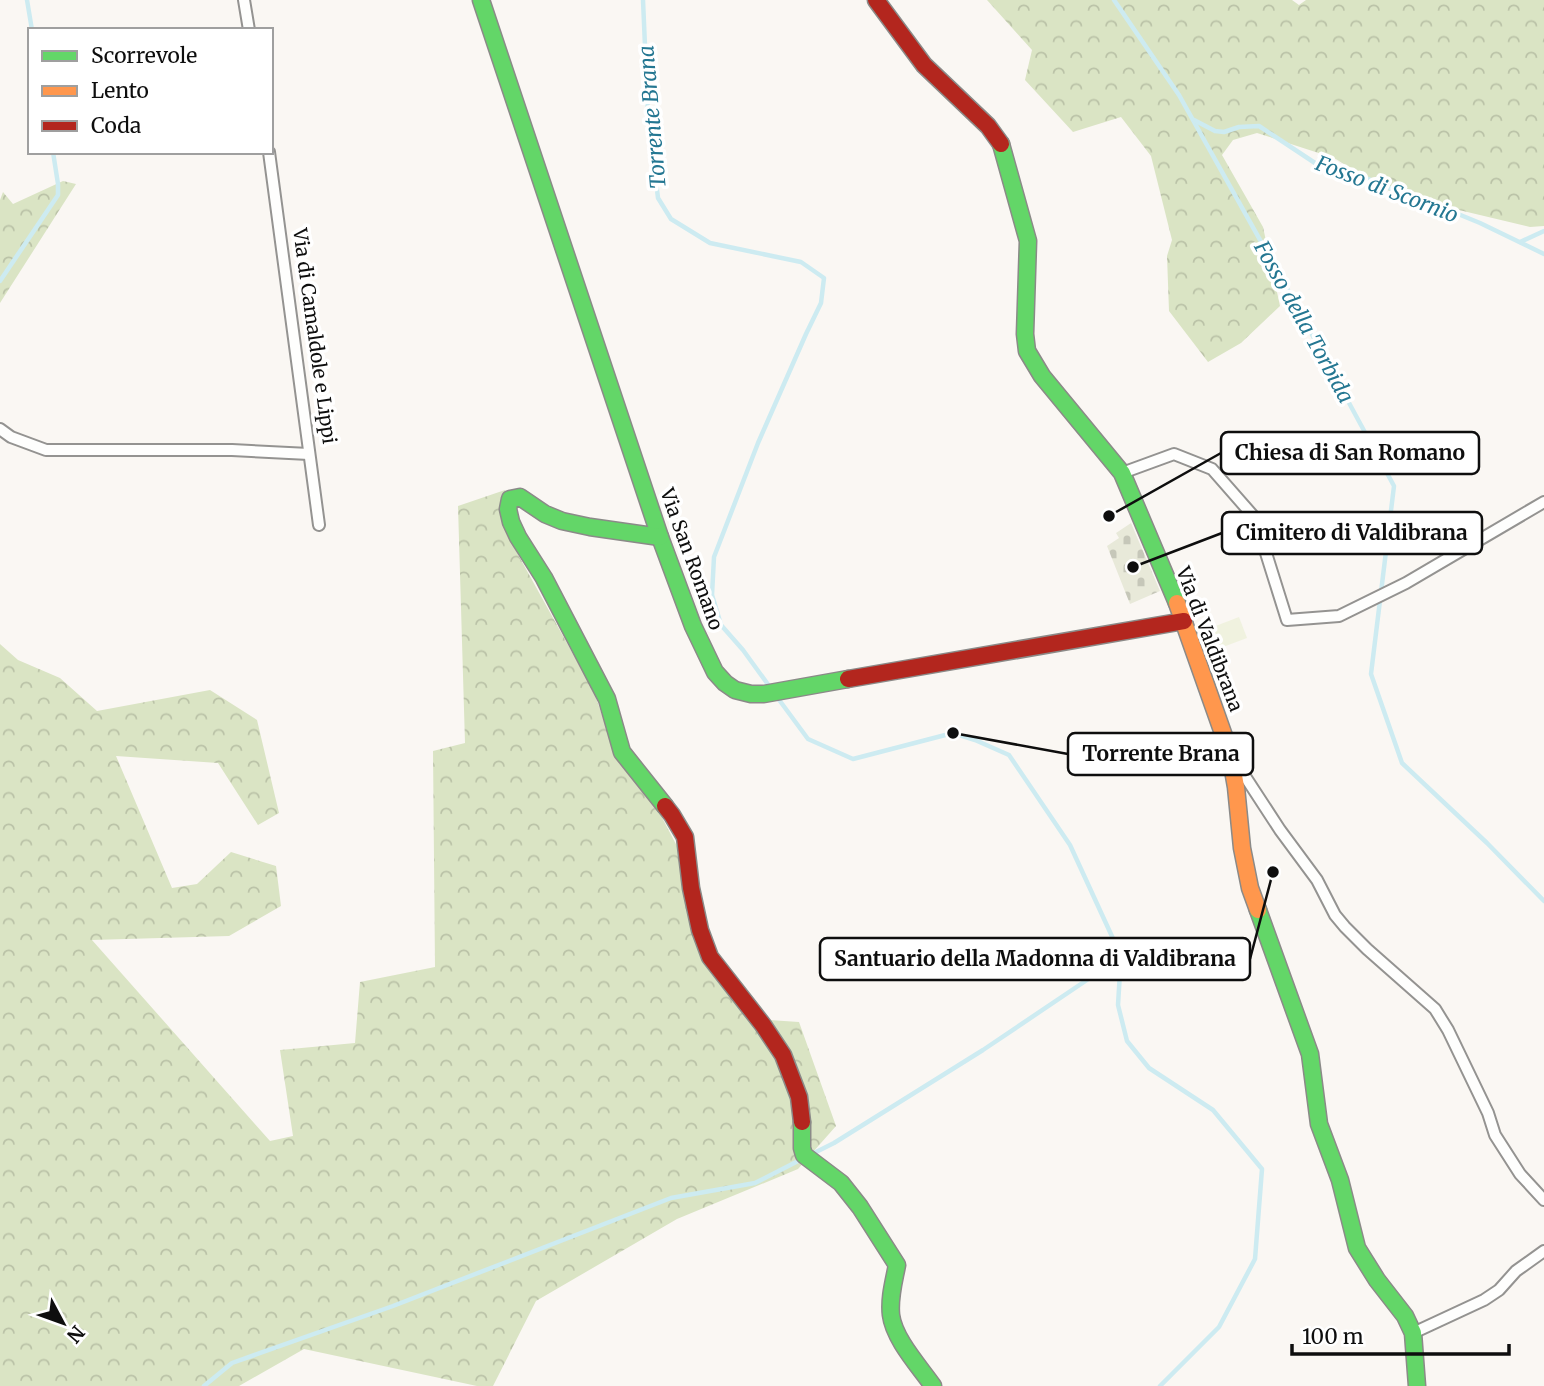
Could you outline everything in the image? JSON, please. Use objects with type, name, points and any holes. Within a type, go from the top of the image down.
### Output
[{"type":"street","points":[[244,0],[249,28]]},
{"type":"street","name":"Via San Romano","points":[[481,0],[660,537],[693,626],[715,673],[725,683],[735,690],[764,694],[1184,621]]},
{"type":"street","name":"Via di Valdibrana","points":[[876,0],[924,65],[988,126],[1001,143],[1028,241],[1025,334],[1027,351],[1042,376],[1122,473],[1184,621],[1230,753],[1250,888],[1310,1054],[1319,1124],[1340,1180],[1357,1248],[1377,1280],[1405,1316],[1413,1333],[1417,1386]]},
{"type":"street","name":"Via di Camaldole e Lippi","points":[[269,154],[318,525]]},
{"type":"street","points":[[0,429],[11,438],[46,450],[232,450],[309,454]]},
{"type":"street","points":[[1122,473],[1174,454],[1212,470],[1255,518],[1287,620],[1339,616],[1406,583],[1544,502]]},
{"type":"street","points":[[660,537],[563,520],[547,515],[520,497],[510,499],[508,509],[511,522],[544,578],[607,699],[622,752],[672,815],[685,837],[691,888],[700,930],[710,957],[764,1024],[783,1055],[799,1097],[804,1155],[841,1183],[860,1207],[897,1265],[891,1317],[895,1330],[933,1386]]},
{"type":"street","name":"Via di Valdibrana","points":[[1230,753],[1280,830],[1317,880],[1340,921],[1367,949],[1435,1009],[1488,1112],[1495,1135],[1520,1174],[1544,1200]]},
{"type":"street","points":[[1413,1333],[1484,1300],[1544,1251]]},
{"type":"green space","points":[[987,0],[1292,0],[1299,5],[1306,0],[1544,0],[1544,226],[1530,227],[1396,195],[1334,158],[1257,133],[1233,140],[1222,155],[1263,227],[1280,306],[1241,343],[1208,362],[1169,311],[1167,256],[1172,240],[1151,156],[1121,117],[1073,132],[1025,80],[1032,50]]},
{"type":"green space","points":[[63,181],[76,184],[0,303],[0,200],[3,192],[13,204]]},
{"type":"green space","points":[[505,490],[506,533],[594,692],[618,761],[657,808],[678,848],[704,954],[769,1020],[799,1022],[836,1126],[798,1169],[677,1219],[536,1301],[493,1386],[477,1386],[304,1349],[239,1386],[0,1386],[0,644],[18,660],[60,678],[97,711],[210,690],[257,720],[279,813],[258,825],[218,763],[116,756],[172,888],[197,884],[231,852],[276,866],[281,906],[229,936],[92,940],[270,1141],[293,1136],[280,1050],[355,1043],[360,982],[435,967],[433,751],[465,743],[458,506]]},
{"type":"green space","points":[[1131,523],[1160,591],[1130,604],[1107,546],[1119,538],[1116,533]]},
{"type":"green space","points":[[1239,617],[1247,638],[1207,653],[1200,632]]},
{"type":"waterway","points":[[27,0],[32,28]]},
{"type":"waterway","name":"Torrente Brana","points":[[643,0],[648,116],[658,198],[671,219],[710,243],[801,262],[824,278],[821,303],[758,443],[714,557],[712,595],[721,625],[772,690]]},
{"type":"waterway","name":"Fosso della Torbida","points":[[1114,0],[1179,95],[1394,486],[1371,674],[1402,763],[1544,901]]},
{"type":"waterway","name":"Fosso di Scornio","points":[[1194,120],[1215,131],[1224,132],[1239,127],[1259,126],[1315,163],[1358,175],[1417,202],[1441,207],[1544,254]]},
{"type":"waterway","points":[[0,281],[58,195],[53,154]]},
{"type":"waterway","points":[[1520,242],[1544,231]]},
{"type":"waterway","name":"Torrente Brana","points":[[777,697],[808,739],[853,759],[953,733],[1009,755],[1070,845],[1121,956],[1118,1005],[1127,1041],[1149,1068],[1213,1110],[1262,1169],[1255,1259],[1219,1327],[1160,1386]]},
{"type":"waterway","points":[[810,1155],[834,1143],[983,1050],[1121,957]]},
{"type":"waterway","points":[[204,1386],[232,1363],[393,1306],[671,1198],[755,1183],[802,1159]]},
{"type":"traffic: fast","points":[[481,0],[660,537],[693,626],[715,672],[735,690],[751,694],[848,679]]},
{"type":"traffic: fast","points":[[1001,144],[1028,241],[1025,334],[1027,351],[1042,376],[1122,473],[1177,603]]},
{"type":"traffic: fast","points":[[660,537],[562,521],[545,514],[520,497],[510,499],[508,509],[511,522],[544,578],[607,699],[622,752],[665,806]]},
{"type":"traffic: fast","points":[[1258,910],[1310,1054],[1319,1124],[1340,1180],[1357,1248],[1377,1280],[1405,1316],[1413,1333],[1417,1386]]},
{"type":"traffic: fast","points":[[802,1122],[804,1155],[841,1183],[860,1207],[897,1265],[891,1302],[893,1324],[908,1352],[933,1386]]},
{"type":"traffic: slow","points":[[1177,603],[1230,753],[1242,848],[1250,888],[1258,910]]},
{"type":"traffic: jam","points":[[876,0],[924,65],[988,126],[1001,144]]},
{"type":"traffic: jam","points":[[848,679],[1184,621]]},
{"type":"traffic: jam","points":[[665,806],[685,837],[691,888],[700,930],[710,957],[783,1055],[799,1097],[802,1122]]},
{"type":"place","name":"Chiesa di San Romano","points":[[1109,516]]},
{"type":"place","name":"Cimitero di Valdibrana","points":[[1133,567]]},
{"type":"place","name":"Torrente Brana","points":[[953,733]]},
{"type":"place","name":"Santuario della Madonna di Valdibrana","points":[[1273,872]]}]
